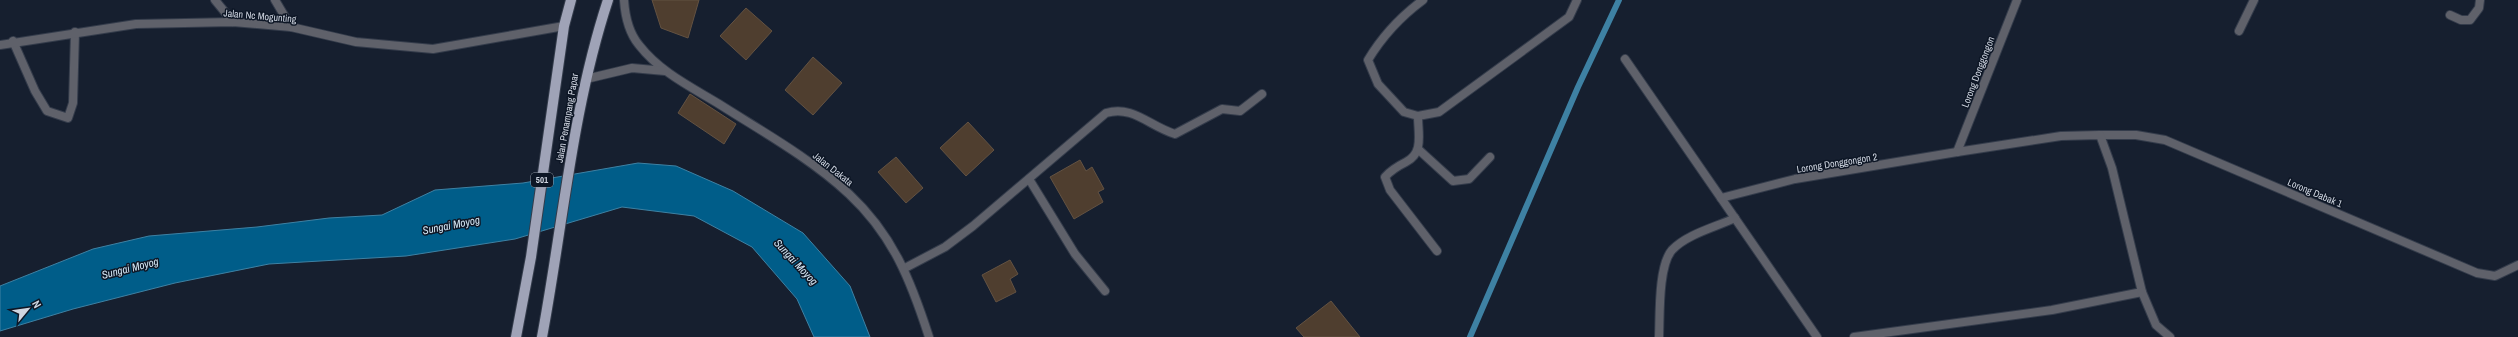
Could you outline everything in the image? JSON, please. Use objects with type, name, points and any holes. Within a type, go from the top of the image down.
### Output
[{"type":"main road","name":"Jalan Penampang Papar","points":[[516,337],[532,258],[564,26],[571,0]]},
{"type":"main road","name":"Jalan Penampang Papar","points":[[542,337],[554,272],[575,132],[594,42],[608,0]]},
{"type":"street","points":[[215,0],[233,22]]},
{"type":"street","points":[[275,0],[291,27]]},
{"type":"street","name":"Jalan Dakata","points":[[624,0],[625,16],[638,44],[665,72],[792,149],[849,194],[878,225],[905,268],[929,337]]},
{"type":"street","points":[[1423,0],[1404,14],[1380,39],[1368,60],[1378,84],[1404,112],[1418,116],[1439,112],[1569,17],[1577,0]]},
{"type":"street","name":"Lorong Donggongon","points":[[1957,152],[2017,0]]},
{"type":"street","points":[[2239,31],[2254,0]]},
{"type":"street","points":[[2450,15],[2462,20],[2470,20],[2479,8],[2480,0]]},
{"type":"street","name":"Jalan Nc Mogunting","points":[[0,45],[13,41],[136,24],[233,22],[291,27],[356,42],[433,49],[564,26]]},
{"type":"street","points":[[13,41],[35,91],[47,111],[68,118],[73,103],[75,32]]},
{"type":"street","points":[[1625,59],[1817,337]]},
{"type":"street","name":"Jalan Dakata","points":[[586,79],[632,68],[665,72]]},
{"type":"street","points":[[905,268],[945,247],[1029,179],[1106,113],[1117,110],[1126,110],[1164,131],[1175,134],[1222,109],[1240,111],[1262,94]]},
{"type":"street","points":[[1418,116],[1419,150],[1413,158],[1391,170],[1385,176],[1390,190],[1437,251]]},
{"type":"street","points":[[2100,135],[2112,168],[2142,292],[2156,324],[2170,337]]},
{"type":"street","name":"Lorong Dabak 1","points":[[1957,152],[2061,136],[2136,135],[2165,140],[2477,272],[2495,276],[2518,265]]},
{"type":"street","points":[[1419,150],[1453,181],[1469,180],[1490,157]]},
{"type":"street","name":"Lorong Donggongon 2","points":[[1721,198],[1795,179],[1957,152]]},
{"type":"street","points":[[1029,179],[1075,254],[1105,290]]},
{"type":"street","points":[[1659,337],[1665,262],[1672,250],[1686,240],[1735,218]]},
{"type":"street","points":[[1854,337],[2052,310],[2142,292]]},
{"type":"water","name":"Sungai Moyog","points":[[638,163],[676,166],[733,191],[803,233],[850,286],[870,337],[814,337],[797,299],[752,247],[694,216],[622,207],[515,239],[406,256],[269,264],[175,283],[73,309],[0,331],[0,286],[93,249],[149,236],[257,227],[329,218],[382,215],[435,190],[523,183]]},
{"type":"building","points":[[652,0],[699,0],[688,38],[661,28]]},
{"type":"building","points":[[746,8],[772,31],[746,60],[720,36]]},
{"type":"building","points":[[813,57],[842,83],[813,115],[785,90]]},
{"type":"building","points":[[690,94],[736,124],[724,144],[678,113]]},
{"type":"building","points":[[968,122],[994,150],[966,176],[940,148]]},
{"type":"building","points":[[896,157],[923,188],[906,203],[878,172]]},
{"type":"building","points":[[1080,160],[1086,171],[1092,167],[1104,189],[1098,192],[1103,202],[1074,219],[1050,177]]},
{"type":"building","points":[[1010,260],[1018,274],[1010,279],[1016,292],[996,302],[982,275]]},
{"type":"building","points":[[1331,301],[1360,337],[1304,337],[1296,328]]},
{"type":"waterway","points":[[1470,337],[1578,87],[1619,0]]}]
